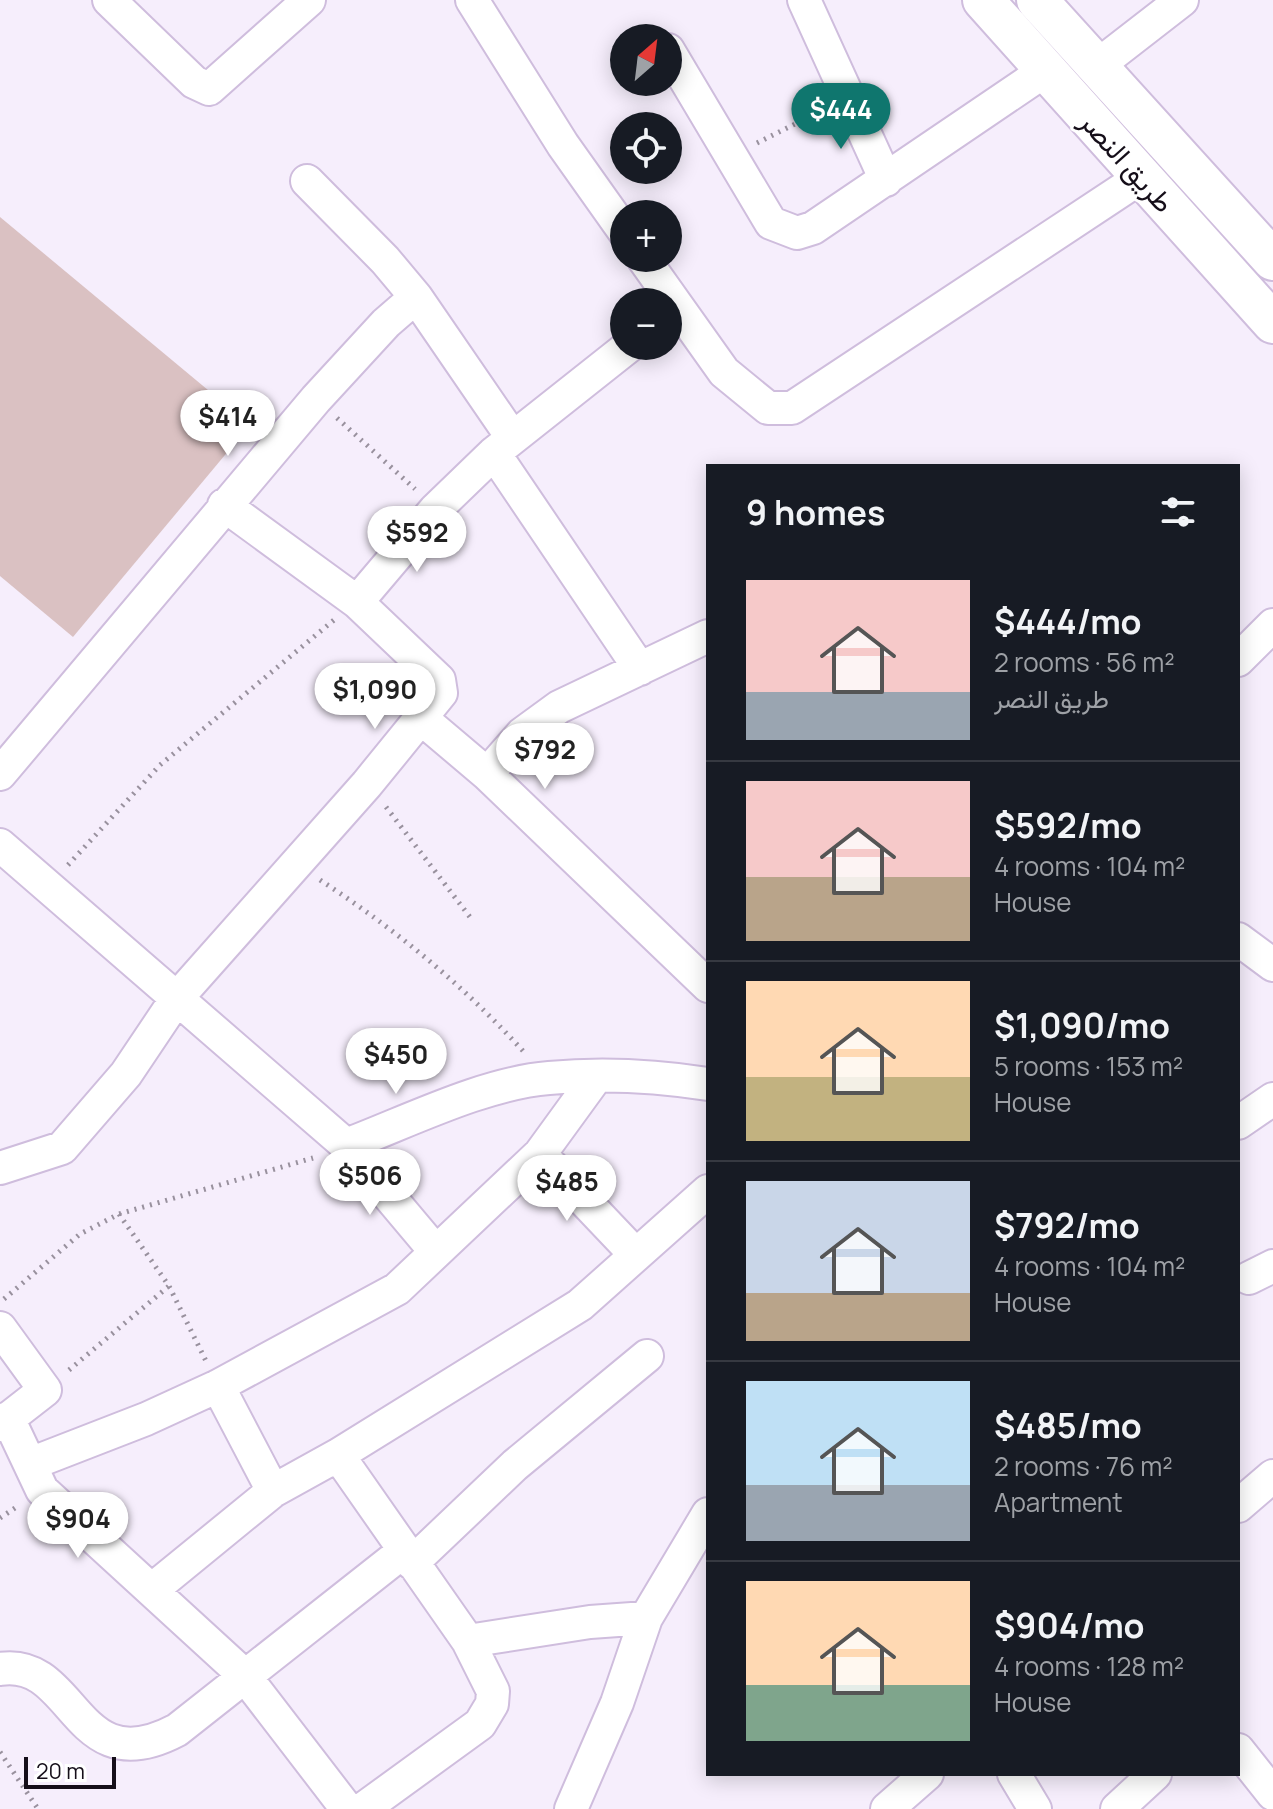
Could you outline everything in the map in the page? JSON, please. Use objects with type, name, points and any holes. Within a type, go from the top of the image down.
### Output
[{"type":"street","points":[[109,0],[194,82],[209,89],[309,0]]},
{"type":"street","points":[[472,0],[563,145],[610,211]]},
{"type":"street","points":[[804,0],[886,180]]},
{"type":"street","name":"طريق النصر","points":[[983,0],[1273,323]]},
{"type":"street","name":"طريق النصر","points":[[1037,0],[1273,260]]},
{"type":"street","points":[[1097,66],[1182,0]]},
{"type":"street","points":[[682,73],[771,223],[797,233],[813,228],[1046,70]]},
{"type":"street","points":[[682,323],[724,372],[768,408],[792,408],[1140,178]]},
{"type":"street","points":[[307,181],[385,260],[416,297],[640,669]]},
{"type":"street","points":[[0,774],[316,399],[386,323],[416,297]]},
{"type":"street","points":[[357,602],[435,510],[503,445],[611,360]]},
{"type":"street","points":[[0,1168],[62,1148],[126,1074],[177,998],[439,698],[441,683],[357,602],[224,505]]},
{"type":"street","points":[[1240,658],[1273,625]]},
{"type":"street","points":[[487,774],[522,734],[546,716],[706,637]]},
{"type":"street","points":[[422,719],[487,774],[706,984]]},
{"type":"street","points":[[0,845],[346,1145],[436,1252]]},
{"type":"street","points":[[1240,940],[1273,965]]},
{"type":"street","points":[[346,1145],[465,1098],[547,1078],[638,1076],[706,1084]]},
{"type":"street","points":[[30,1464],[146,1419],[218,1386],[397,1289],[540,1154],[596,1077]]},
{"type":"street","points":[[1240,1122],[1273,1099]]},
{"type":"street","points":[[540,1154],[635,1254]]},
{"type":"street","points":[[153,1589],[273,1491],[338,1455],[580,1305],[706,1193]]},
{"type":"street","points":[[0,1328],[45,1390],[4,1421],[42,1490],[244,1675],[347,1809]]},
{"type":"street","points":[[0,1669],[28,1670],[52,1687],[87,1727],[120,1744],[143,1744],[177,1730],[244,1675],[408,1557],[647,1356]]},
{"type":"street","points":[[218,1386],[273,1491]]},
{"type":"street","points":[[338,1455],[468,1641],[493,1691],[480,1724],[363,1809]]},
{"type":"street","points":[[571,1809],[617,1703],[646,1618],[706,1517]]},
{"type":"street","points":[[468,1641],[590,1622],[646,1618]]},
{"type":"street","points":[[1240,1753],[1273,1794]]},
{"type":"street","points":[[887,1809],[925,1776]]},
{"type":"street","points":[[1015,1776],[1035,1809]]},
{"type":"street","points":[[1117,1809],[1153,1776]]},
{"type":"path","points":[[731,155],[847,98]]},
{"type":"path","points":[[316,399],[386,460],[435,510]]},
{"type":"path","points":[[49,886],[160,765],[357,602]]},
{"type":"path","points":[[367,784],[473,921]]},
{"type":"path","points":[[296,864],[390,926],[483,1006],[547,1078]]},
{"type":"path","points":[[0,1303],[80,1234],[119,1214],[346,1145]]},
{"type":"path","points":[[119,1214],[169,1286],[218,1386]]},
{"type":"path","points":[[45,1390],[169,1286]]},
{"type":"path","points":[[0,1752],[38,1809]]},
{"type":"shaded area","points":[[0,217],[250,425],[73,637],[0,576]]}]
